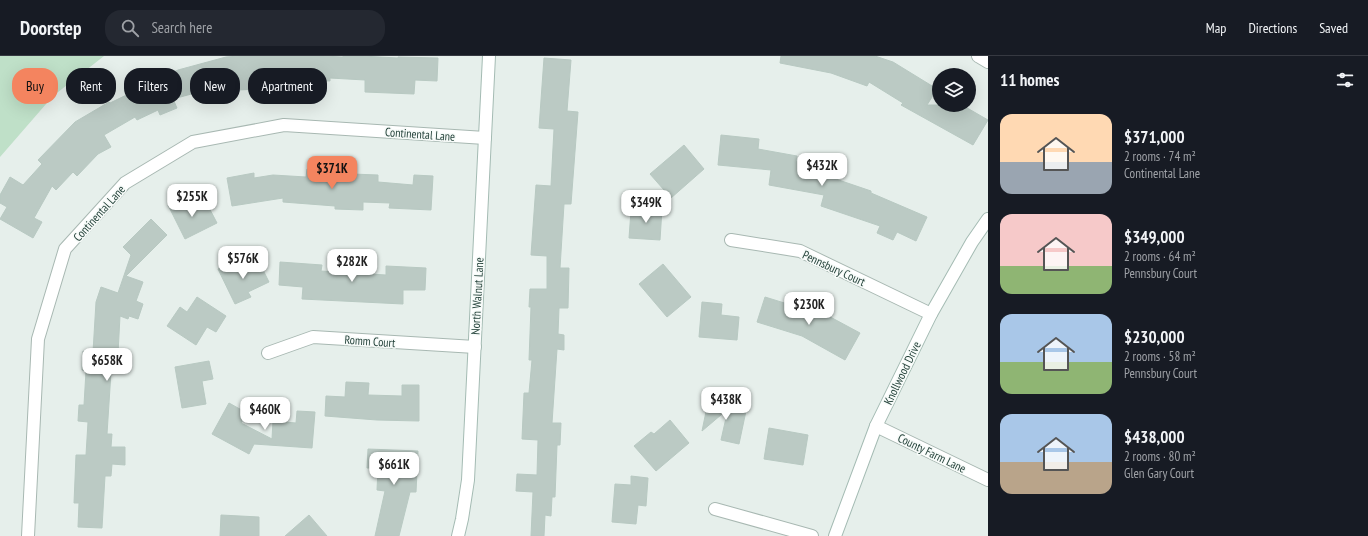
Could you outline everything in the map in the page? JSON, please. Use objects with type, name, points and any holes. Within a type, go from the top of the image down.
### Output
[{"type":"street","name":"North Walnut Lane","points":[[458,536],[468,480],[489,56]]},
{"type":"street","points":[[978,56],[988,62]]},
{"type":"street","name":"Continental Lane","points":[[28,536],[38,339],[65,249],[125,183],[193,142],[284,126],[485,138]]},
{"type":"street","name":"Knollwood Drive","points":[[834,536],[876,426],[931,314],[972,242],[988,219]]},
{"type":"street","name":"Pennsbury Court","points":[[731,240],[800,251],[931,314]]},
{"type":"street","name":"Romm Court","points":[[268,353],[313,337],[474,348]]},
{"type":"street","name":"County Farm Lane","points":[[876,426],[988,480]]},
{"type":"street","points":[[715,509],[812,536]]},
{"type":"green space","points":[[0,56],[104,56],[89,68],[66,68],[66,86],[58,92],[58,68],[12,68],[12,104],[46,104],[0,157]]},
{"type":"building","points":[[362,56],[438,58],[437,81],[415,80],[414,94],[365,92],[365,80],[330,78],[330,81],[327,81],[327,68],[248,68],[248,90],[240,90],[240,68],[190,68],[190,94],[182,97],[182,69],[226,57]]},
{"type":"building","points":[[781,56],[875,56],[893,62],[932,86],[932,97],[927,105],[932,105],[932,112],[974,112],[988,120],[973,145],[901,105],[903,103],[869,82],[867,86],[831,73],[780,63]]},
{"type":"building","points":[[544,58],[571,60],[567,111],[578,112],[571,204],[564,204],[560,268],[569,268],[568,308],[559,308],[558,334],[564,335],[564,350],[557,349],[552,423],[561,423],[560,445],[557,445],[555,497],[552,497],[551,516],[545,515],[544,536],[531,536],[533,492],[516,491],[517,474],[537,475],[538,440],[522,439],[524,393],[529,393],[532,360],[529,360],[531,307],[529,307],[530,289],[547,289],[547,256],[531,255],[536,185],[551,186],[554,129],[539,128]]},
{"type":"building","points":[[124,96],[124,104],[175,104],[177,108],[160,115],[158,110],[137,120],[135,117],[104,135],[111,147],[98,154],[77,176],[73,172],[56,190],[52,186],[34,218],[42,222],[33,238],[0,219],[7,207],[0,203],[0,195],[10,177],[23,185],[42,164],[38,160],[75,122],[106,104],[116,104],[116,100]]},
{"type":"building","points":[[721,135],[759,139],[758,149],[797,156],[796,161],[816,165],[815,172],[871,191],[871,193],[927,217],[916,241],[897,232],[893,240],[877,233],[880,226],[821,206],[824,195],[769,185],[771,170],[718,165]]},
{"type":"building","points":[[684,145],[704,169],[671,198],[650,174]]},
{"type":"building","points":[[307,169],[327,171],[326,173],[378,175],[378,182],[413,185],[414,175],[433,176],[431,210],[389,208],[390,203],[363,202],[363,210],[335,209],[335,206],[283,202],[283,198],[232,206],[227,178],[254,173],[254,178],[273,175],[306,177]]},
{"type":"building","points":[[184,198],[190,210],[206,202],[217,223],[185,239],[168,205]]},
{"type":"building","points":[[642,207],[662,209],[660,240],[629,238],[631,211],[642,212]]},
{"type":"building","points":[[151,219],[167,235],[126,276],[143,282],[136,301],[143,304],[138,319],[129,316],[128,319],[120,316],[117,372],[111,372],[107,434],[112,434],[111,447],[125,447],[125,465],[112,464],[111,476],[105,476],[102,528],[78,527],[79,503],[74,503],[76,455],[86,455],[88,422],[78,421],[79,405],[84,405],[86,371],[82,370],[83,351],[93,352],[96,302],[101,287],[118,293],[131,255],[123,247]]},
{"type":"building","points":[[258,260],[269,282],[248,292],[251,297],[235,304],[218,269],[235,261],[245,279],[243,267]]},
{"type":"building","points":[[280,262],[322,265],[321,271],[386,275],[386,266],[426,268],[425,290],[403,290],[403,304],[302,299],[303,287],[279,285]]},
{"type":"building","points":[[663,264],[691,297],[667,317],[639,284]]},
{"type":"building","points":[[197,297],[226,316],[216,332],[207,327],[196,345],[167,326],[180,307],[187,312]]},
{"type":"building","points":[[765,297],[820,314],[821,312],[860,333],[845,360],[802,336],[757,322]]},
{"type":"building","points":[[702,302],[722,304],[721,315],[739,317],[737,340],[699,337]]},
{"type":"building","points":[[209,361],[213,379],[202,381],[206,404],[182,408],[175,367]]},
{"type":"building","points":[[346,382],[369,383],[368,395],[402,396],[402,385],[419,385],[419,421],[377,420],[325,416],[326,396],[345,397]]},
{"type":"building","points":[[708,402],[746,411],[739,444],[721,440],[728,409],[702,431]]},
{"type":"building","points":[[229,403],[247,413],[241,423],[272,439],[273,421],[296,423],[297,411],[315,412],[312,448],[254,444],[249,454],[212,434]]},
{"type":"building","points":[[670,420],[689,443],[656,471],[634,446],[651,432],[654,434]]},
{"type":"building","points":[[769,428],[808,435],[803,465],[764,459]]},
{"type":"building","points":[[368,449],[418,451],[416,492],[410,492],[399,536],[375,536],[385,491],[377,490],[378,468],[367,468]]},
{"type":"building","points":[[631,476],[648,478],[646,506],[638,505],[636,524],[612,522],[615,484],[631,485]]},
{"type":"building","points":[[221,515],[259,517],[259,536],[220,536]]},
{"type":"building","points":[[309,515],[327,536],[285,536]]}]
